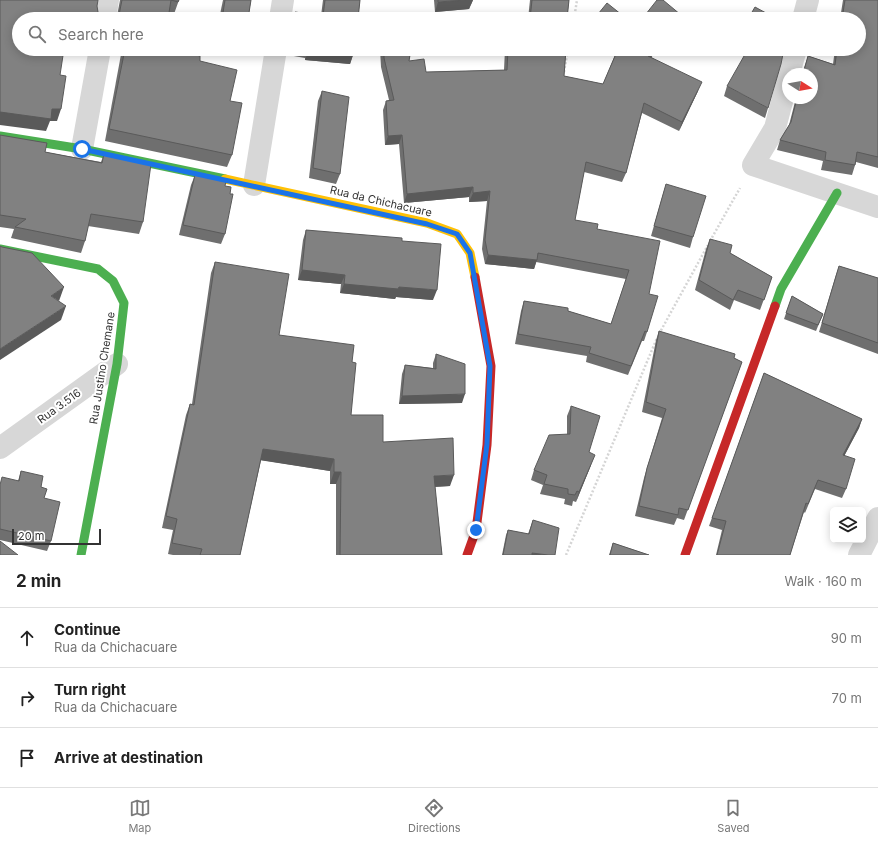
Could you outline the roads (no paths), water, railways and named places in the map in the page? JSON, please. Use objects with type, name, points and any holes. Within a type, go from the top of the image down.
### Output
[{"type":"street","points":[[106,12],[108,0]]},
{"type":"street","points":[[281,12],[284,0]]},
{"type":"street","points":[[805,12],[808,0]]},
{"type":"street","points":[[82,149],[99,56]]},
{"type":"street","points":[[254,185],[275,56]]},
{"type":"street","points":[[791,68],[794,56]]},
{"type":"street","points":[[782,102],[775,128],[753,164],[878,207]]},
{"type":"street","name":"Rua da Chichacuare","points":[[0,136],[82,149],[254,185],[427,224],[457,234],[470,253],[490,366],[487,444],[476,530],[467,555]]},
{"type":"street","points":[[686,555],[781,289],[836,193]]},
{"type":"street","name":"Rua Justino Chemane","points":[[0,249],[98,269],[113,281],[124,303],[117,364],[81,555]]},
{"type":"street","name":"Rua 3.516","points":[[0,448],[117,364]]},
{"type":"street","points":[[859,555],[878,518]]}]
